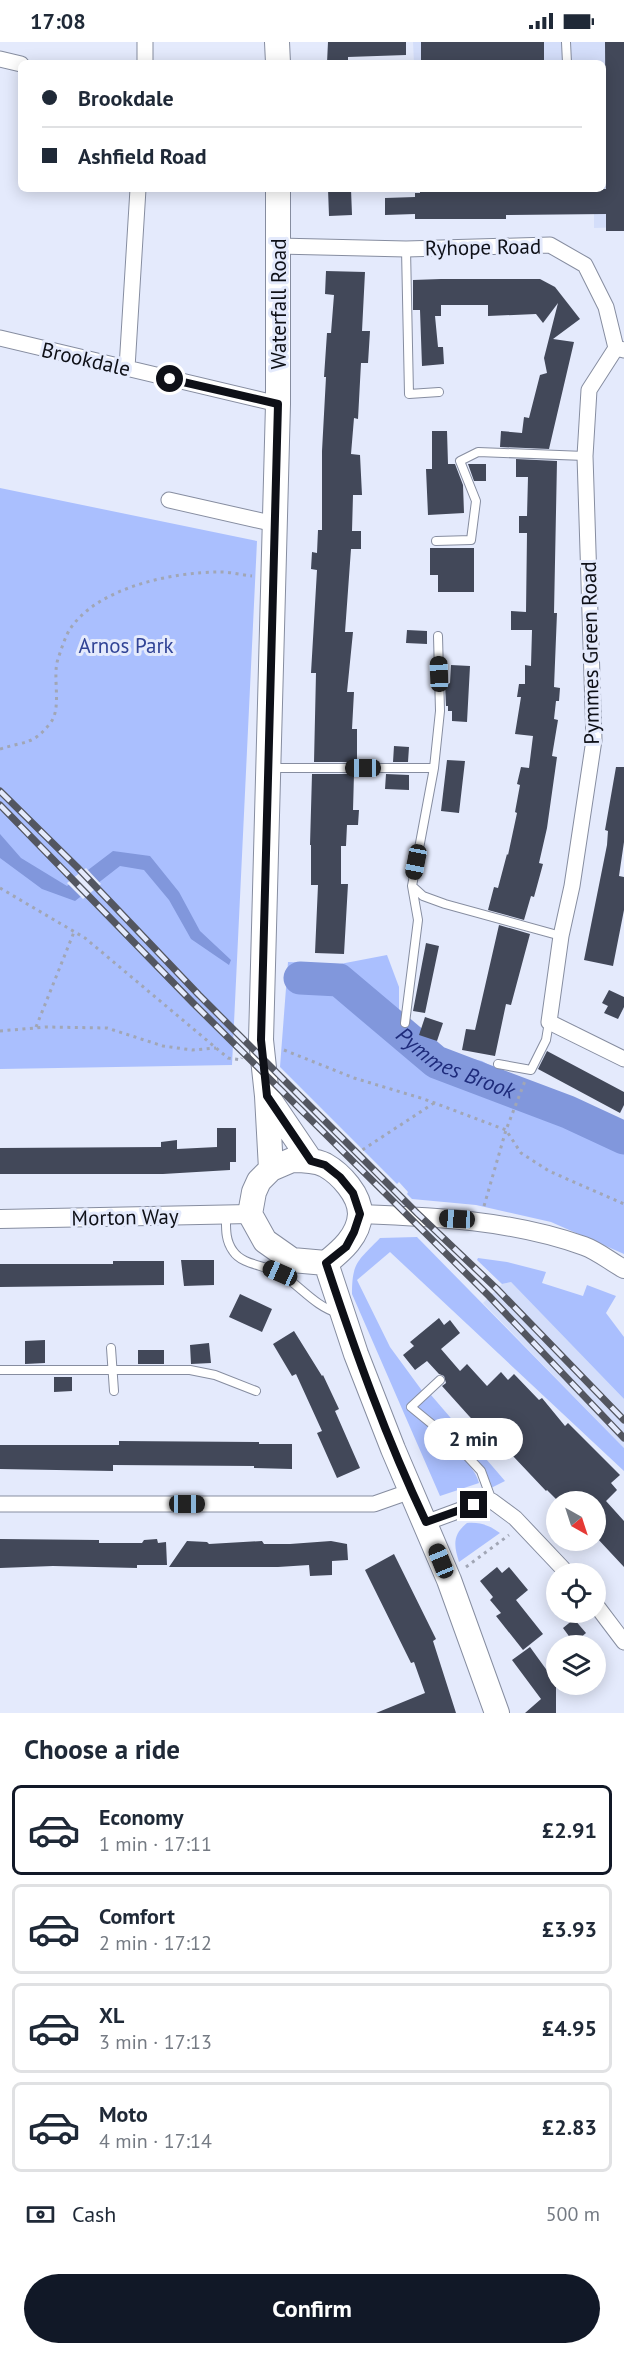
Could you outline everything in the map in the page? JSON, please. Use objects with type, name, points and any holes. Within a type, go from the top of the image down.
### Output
[{"type":"main road","points":[[277,42],[278,60]]},
{"type":"main road","name":"Waterfall Road","points":[[278,192],[278,404],[261,1040],[267,1096],[311,1161]]},
{"type":"main road","points":[[267,1096],[271,1169]]},
{"type":"main road","points":[[292,1160],[311,1161],[325,1165],[340,1177],[353,1193],[360,1214],[354,1232],[346,1247],[326,1263],[292,1260],[265,1241],[250,1214],[254,1192],[259,1181],[271,1169],[292,1160]]},
{"type":"main road","points":[[326,1263],[342,1315],[411,1491],[449,1580],[497,1713]]},
{"type":"street","points":[[145,42],[145,60]]},
{"type":"street","points":[[0,59],[18,63]]},
{"type":"street","points":[[127,368],[138,192]]},
{"type":"street","name":"Ryhope Road","points":[[278,246],[406,249],[550,245],[585,265],[606,306],[620,349]]},
{"type":"street","name":"Brookdale","points":[[0,338],[278,404]]},
{"type":"street","name":"Pymmes Green Road","points":[[549,1022],[594,740],[585,456],[589,390],[620,349]]},
{"type":"street","points":[[169,500],[275,524]]},
{"type":"street","points":[[549,1022],[624,1059]]},
{"type":"street","name":"Morton Way","points":[[0,1219],[250,1214]]},
{"type":"street","points":[[360,1214],[478,1221],[506,1225],[586,1247],[624,1269]]},
{"type":"street","points":[[0,1504],[374,1504],[411,1491]]},
{"type":"street","points":[[426,1522],[492,1501],[522,1525],[558,1563]]},
{"type":"street","points":[[606,1618],[624,1642]]},
{"type":"lane","points":[[566,42],[567,60]]},
{"type":"lane","points":[[406,249],[409,394],[439,392]]},
{"type":"lane","points":[[436,541],[471,540],[476,501],[459,461],[478,452],[585,456]]},
{"type":"lane","points":[[405,1023],[418,920],[412,885],[434,768],[441,711],[438,636]]},
{"type":"lane","points":[[269,768],[434,768]]},
{"type":"lane","points":[[412,885],[423,896],[445,904],[561,936]]},
{"type":"lane","points":[[498,1064],[531,1070],[546,1040],[549,1022]]},
{"type":"lane","points":[[226,1214],[226,1236],[233,1252],[242,1260],[280,1273],[326,1310],[342,1315]]},
{"type":"lane","points":[[111,1348],[114,1390]]},
{"type":"lane","points":[[0,1370],[190,1370],[215,1375],[256,1391]]},
{"type":"lane","points":[[440,1380],[411,1407],[455,1443],[481,1471],[492,1501]]},
{"type":"path","points":[[0,749],[37,739],[53,720],[57,691],[57,661],[70,629],[94,604],[129,588],[176,576],[220,572],[274,578]]},
{"type":"path","points":[[0,888],[98,948],[228,1058],[241,1060]]},
{"type":"path","points":[[35,1028],[74,932]]},
{"type":"path","points":[[0,1031],[35,1028],[107,1028],[163,1046],[192,1050],[216,1048]]},
{"type":"path","points":[[278,1047],[354,1078],[434,1103],[506,1130],[521,1153],[540,1165],[624,1204]]},
{"type":"path","points":[[482,1210],[514,1105],[525,1083]]},
{"type":"path","points":[[341,1164],[434,1103]]},
{"type":"path","points":[[449,1580],[522,1525]]},
{"type":"shaded area","points":[[413,42],[624,42],[624,227],[594,228],[594,192],[606,192],[606,60],[414,60]]},
{"type":"shaded area","points":[[0,834],[21,858],[67,886],[113,851],[150,856],[179,892],[200,931],[231,960],[229,965],[191,939],[169,900],[144,870],[120,866],[75,901],[42,889],[0,858]]},
{"type":"shaded area","points":[[511,1282],[624,1399],[624,1448],[483,1303],[502,1284]]},
{"type":"green space","name":"Arnos Park","points":[[0,488],[257,541],[232,1065],[0,1069]]},
{"type":"green space","points":[[387,955],[399,987],[399,1043],[482,1061],[536,1092],[624,1133],[624,1254],[551,1222],[476,1205],[412,1199],[399,1182],[397,1184],[280,1067],[288,962],[340,964]]},
{"type":"green space","points":[[417,1237],[624,1448],[624,1471],[390,1252],[357,1280],[390,1347],[423,1392],[407,1407],[437,1432],[469,1464],[479,1483],[440,1496],[352,1294],[355,1268],[380,1238]]},
{"type":"green space","points":[[478,1258],[507,1262],[546,1272],[542,1283],[583,1296],[587,1285],[616,1296],[606,1313],[624,1337],[624,1399],[511,1282],[502,1284],[477,1260]]},
{"type":"green space","points":[[431,1395],[505,1481],[491,1488],[485,1474],[469,1451],[450,1433],[416,1408]]},
{"type":"green space","points":[[467,1523],[484,1525],[500,1533],[459,1562],[456,1551],[457,1536]]},
{"type":"pier","points":[[86,868],[101,884],[83,899],[67,883]]},
{"type":"building","points":[[328,42],[406,42],[406,55],[327,60]]},
{"type":"building","points":[[421,42],[544,42],[544,60],[421,60]]},
{"type":"building","points":[[605,42],[624,42],[624,231],[606,231],[606,214],[506,215],[506,219],[415,219],[415,214],[385,215],[385,198],[415,197],[415,193],[420,192],[606,192]]},
{"type":"building","points":[[328,192],[351,192],[352,215],[329,216]]},
{"type":"building","points":[[326,271],[365,272],[362,331],[370,331],[368,363],[361,363],[358,419],[354,418],[351,454],[360,455],[362,495],[353,495],[352,531],[361,531],[361,549],[351,549],[345,632],[353,632],[347,692],[354,692],[352,729],[357,729],[357,762],[314,762],[316,673],[311,673],[317,570],[311,569],[312,552],[317,553],[318,530],[322,530],[322,451],[326,377],[324,377],[327,333],[331,333],[334,295],[325,294]]},
{"type":"building","points":[[540,279],[555,287],[580,319],[553,339],[574,342],[549,449],[500,447],[501,431],[522,433],[524,417],[529,418],[540,375],[547,373],[544,358],[558,303],[543,323],[536,314],[488,316],[488,305],[441,305],[441,316],[435,316],[438,347],[443,347],[444,364],[422,366],[420,310],[413,310],[413,280]]},
{"type":"building","points":[[432,431],[447,431],[448,464],[455,464],[463,485],[464,513],[428,515],[426,469],[432,469]]},
{"type":"building","points":[[516,459],[557,461],[554,613],[557,613],[554,687],[560,688],[559,701],[556,701],[554,719],[558,720],[552,756],[557,757],[547,828],[539,863],[543,864],[534,897],[531,896],[524,920],[488,910],[494,887],[498,888],[508,855],[517,813],[515,812],[520,785],[517,784],[521,767],[529,768],[533,736],[515,734],[521,697],[517,697],[519,684],[525,684],[525,665],[531,666],[532,630],[511,630],[511,611],[526,612],[527,533],[519,533],[519,516],[527,516],[528,477],[516,477]]},
{"type":"building","points":[[468,464],[486,464],[486,481],[474,481]]},
{"type":"building","points":[[430,548],[474,548],[474,592],[438,592],[438,575],[430,575]]},
{"type":"building","points":[[407,630],[427,631],[427,644],[406,643]]},
{"type":"building","points":[[451,665],[470,666],[467,722],[452,721],[452,711],[448,711],[448,706],[446,706],[445,685],[450,683]]},
{"type":"building","points":[[394,746],[409,747],[408,762],[393,762]]},
{"type":"building","points":[[447,760],[465,761],[459,813],[441,811]]},
{"type":"building","points":[[616,767],[624,767],[624,842],[619,876],[624,877],[624,910],[613,966],[584,960],[607,845],[608,831],[605,830]]},
{"type":"building","points":[[312,774],[354,774],[353,810],[359,810],[358,825],[347,825],[346,846],[341,846],[341,884],[348,884],[344,954],[315,953],[318,885],[311,885]]},
{"type":"building","points":[[386,774],[409,775],[409,790],[385,789]]},
{"type":"building","points":[[499,925],[530,934],[511,1005],[506,1004],[495,1056],[462,1050],[466,1029],[475,1030]]},
{"type":"building","points":[[426,943],[439,946],[425,1013],[413,1011]]},
{"type":"building","points":[[609,990],[624,997],[624,1007],[618,1019],[604,1013],[608,1006],[602,1003]]},
{"type":"building","points":[[425,1017],[443,1023],[437,1041],[419,1035]]},
{"type":"building","points":[[547,1051],[624,1092],[624,1105],[620,1113],[538,1069]]},
{"type":"building","points":[[217,1128],[236,1128],[236,1162],[230,1162],[230,1170],[163,1174],[0,1174],[0,1148],[161,1147],[161,1142],[177,1140],[177,1149],[217,1147]]},
{"type":"building","points":[[181,1260],[214,1260],[214,1285],[184,1286]]},
{"type":"building","points":[[113,1261],[164,1261],[164,1285],[0,1287],[0,1264],[113,1264]]},
{"type":"building","points":[[240,1294],[272,1309],[262,1332],[229,1317]]},
{"type":"building","points":[[439,1318],[444,1325],[450,1320],[460,1333],[441,1349],[460,1371],[467,1364],[487,1386],[501,1372],[508,1380],[514,1374],[539,1400],[542,1398],[565,1426],[568,1423],[620,1475],[611,1483],[617,1490],[606,1501],[606,1491],[546,1491],[496,1438],[493,1441],[442,1386],[446,1383],[444,1376],[439,1374],[427,1361],[415,1370],[403,1355],[414,1346],[410,1342]]},
{"type":"building","points":[[294,1331],[323,1375],[339,1409],[335,1411],[360,1468],[337,1478],[317,1433],[322,1431],[296,1374],[292,1376],[273,1344]]},
{"type":"building","points":[[45,1340],[45,1363],[25,1364],[25,1341]]},
{"type":"building","points":[[209,1343],[211,1363],[191,1364],[190,1345]]},
{"type":"building","points":[[138,1350],[164,1350],[164,1364],[138,1364]]},
{"type":"building","points":[[54,1377],[72,1377],[72,1391],[54,1392]]},
{"type":"building","points":[[119,1441],[292,1444],[292,1469],[254,1468],[254,1466],[113,1465],[113,1471],[0,1469],[0,1445],[119,1445]]},
{"type":"building","points":[[606,1501],[624,1521],[624,1567],[606,1548]]},
{"type":"building","points":[[0,1539],[142,1543],[144,1540],[157,1539],[158,1543],[166,1542],[167,1565],[137,1565],[137,1568],[53,1566],[0,1568]]},
{"type":"building","points":[[187,1541],[209,1544],[262,1541],[264,1544],[290,1544],[331,1541],[347,1544],[348,1560],[332,1561],[332,1575],[310,1576],[309,1565],[169,1567]]},
{"type":"building","points":[[394,1554],[436,1639],[433,1641],[456,1713],[376,1713],[425,1693],[414,1662],[411,1663],[365,1570]]},
{"type":"building","points":[[497,1567],[502,1573],[509,1567],[528,1590],[516,1600],[543,1634],[523,1650],[496,1616],[501,1613],[490,1600],[493,1597],[480,1581]]},
{"type":"building","points":[[569,1623],[577,1623],[586,1633],[568,1635],[563,1628]]},
{"type":"building","points":[[530,1647],[546,1669],[546,1695],[556,1695],[556,1713],[525,1713],[541,1699],[512,1660]]},
{"type":"waterway","name":"Pymmes Brook","points":[[300,978],[339,980],[436,1062],[568,1112],[624,1138]]},
{"type":"railway","points":[[0,791],[77,867],[199,995],[417,1213],[497,1289],[624,1420]]},
{"type":"railway","points":[[0,805],[193,1003],[489,1296],[624,1438]]},
{"type":"route","points":[[170,379],[278,404],[261,1040],[267,1096],[311,1161],[325,1165],[340,1177],[353,1193],[360,1214],[354,1232],[346,1247],[326,1263],[342,1315],[386,1430],[426,1522],[474,1505]]}]
